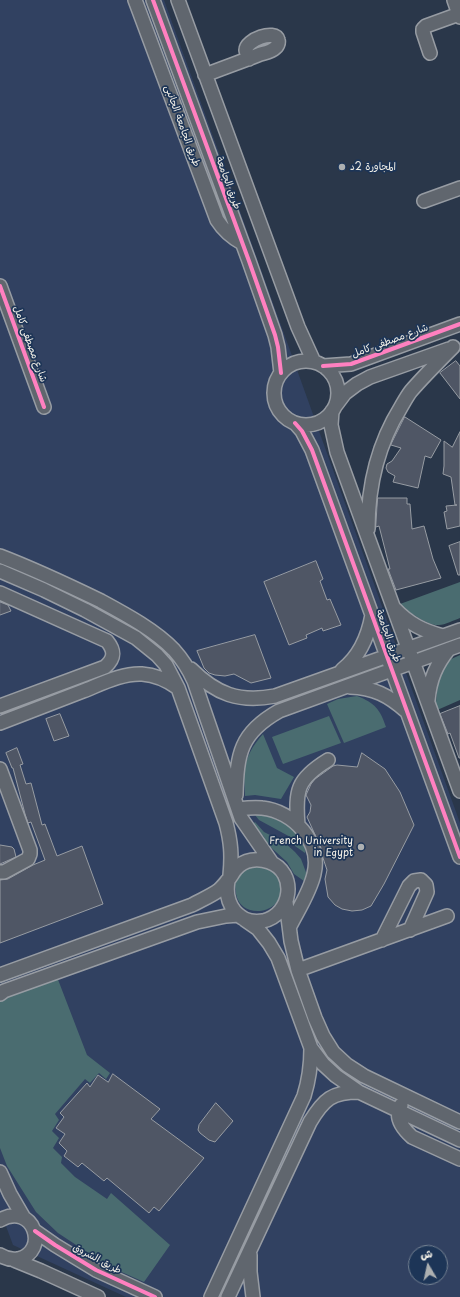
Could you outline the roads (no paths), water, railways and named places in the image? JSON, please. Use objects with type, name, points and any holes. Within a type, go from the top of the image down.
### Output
[{"type":"street","name":"طريق الجامعة الجانبى","points":[[135,0],[217,220],[224,230],[242,243]]},
{"type":"street","name":"طريق الجامعة","points":[[153,0],[275,335],[281,373]]},
{"type":"street","name":"طريق الجامعة","points":[[178,0],[298,327],[319,364]]},
{"type":"street","points":[[430,54],[423,32],[424,29],[426,26],[460,16],[454,0]]},
{"type":"street","points":[[205,75],[249,59]]},
{"type":"street","points":[[424,201],[460,188]]},
{"type":"street","name":"شارع مصطفى كامل","points":[[0,286],[44,407]]},
{"type":"street","name":"شارع مصطفى كامل","points":[[319,364],[351,364],[460,324]]},
{"type":"street","points":[[334,408],[338,396],[336,383],[330,372],[319,364],[307,361],[292,364],[281,373],[274,387],[276,403],[279,411],[284,417],[295,423],[306,425],[316,424],[325,419],[334,408],[345,393],[357,384],[370,377],[457,346]]},
{"type":"street","points":[[368,539],[368,508],[373,477],[381,447],[410,392],[457,346]]},
{"type":"street","name":"طريق الجامعة","points":[[334,408],[331,425],[337,452],[460,791]]},
{"type":"street","name":"طريق الجامعة","points":[[295,423],[302,431],[312,450],[460,857]]},
{"type":"street","points":[[0,556],[75,588],[124,614],[173,649],[182,660],[210,686],[235,697],[262,699],[275,696],[460,630]]},
{"type":"street","points":[[0,571],[85,610],[136,638],[157,655],[173,676],[178,688],[226,823],[232,857],[226,890],[228,900],[232,908],[258,929],[269,942],[278,958],[311,1048],[323,1064],[336,1076],[359,1092],[460,1140]]},
{"type":"street","points":[[0,592],[107,642],[112,647],[113,655],[110,662],[105,667],[0,706]]},
{"type":"street","points":[[393,607],[410,623],[420,629],[443,636]]},
{"type":"street","points":[[107,642],[124,614]]},
{"type":"street","points":[[337,674],[348,666],[357,655],[367,636],[372,615]]},
{"type":"street","points":[[237,806],[237,766],[239,759],[247,739],[255,728],[266,718],[279,711],[455,647]]},
{"type":"street","points":[[428,702],[429,687],[433,673],[440,660],[455,647]]},
{"type":"street","points":[[0,994],[4,991],[197,922],[219,917],[241,916],[250,921],[268,920],[282,910],[288,896],[288,883],[282,871],[272,863],[241,818],[194,681],[182,660]]},
{"type":"street","points":[[0,723],[109,681],[130,675],[141,674],[162,678],[178,688]]},
{"type":"street","points":[[347,686],[379,692],[394,700],[407,711]]},
{"type":"street","points":[[298,825],[296,810],[299,787],[314,768],[328,760]]},
{"type":"street","points":[[0,769],[4,795],[30,850],[28,859],[4,872],[0,872]]},
{"type":"street","points":[[237,806],[262,808],[289,816],[308,835],[313,847],[315,860],[314,873],[306,896],[290,926]]},
{"type":"street","points":[[0,975],[192,905],[218,890],[236,868],[249,861],[263,860],[272,863]]},
{"type":"street","points":[[382,940],[409,886],[414,881],[421,880],[426,885],[427,892],[410,930]]},
{"type":"street","points":[[286,902],[294,956],[298,970],[315,1018],[323,1036],[333,1052],[347,1065],[364,1076],[460,1122]]},
{"type":"street","points":[[298,970],[447,916]]},
{"type":"street","points":[[109,936],[114,952]]},
{"type":"street","points":[[210,1297],[304,1096],[309,1080],[311,1048]]},
{"type":"street","points":[[230,1293],[310,1122],[319,1107],[330,1097],[344,1092],[359,1092]]},
{"type":"street","points":[[405,1096],[398,1110],[399,1118],[406,1132],[412,1137],[460,1159]]},
{"type":"street","points":[[294,1116],[310,1122]]},
{"type":"street","points":[[0,1172],[10,1194],[24,1218]]},
{"type":"street","points":[[0,1220],[12,1215],[24,1218]]},
{"type":"street","name":"طريق الشروق","points":[[24,1218],[29,1221],[35,1231],[96,1270],[155,1297]]},
{"type":"street","points":[[6,1259],[20,1258],[31,1251],[35,1245],[35,1231]]},
{"type":"street","points":[[250,1252],[250,1272],[253,1297]]},
{"type":"street","points":[[6,1259],[42,1271],[98,1297]]},
{"type":"street","points":[[218,1282],[227,1288],[230,1293]]},
{"type":"place","name":"المجاورة 2د","points":[[342,167]]},
{"type":"place","name":"French University in Egypt","points":[[361,847]]}]
